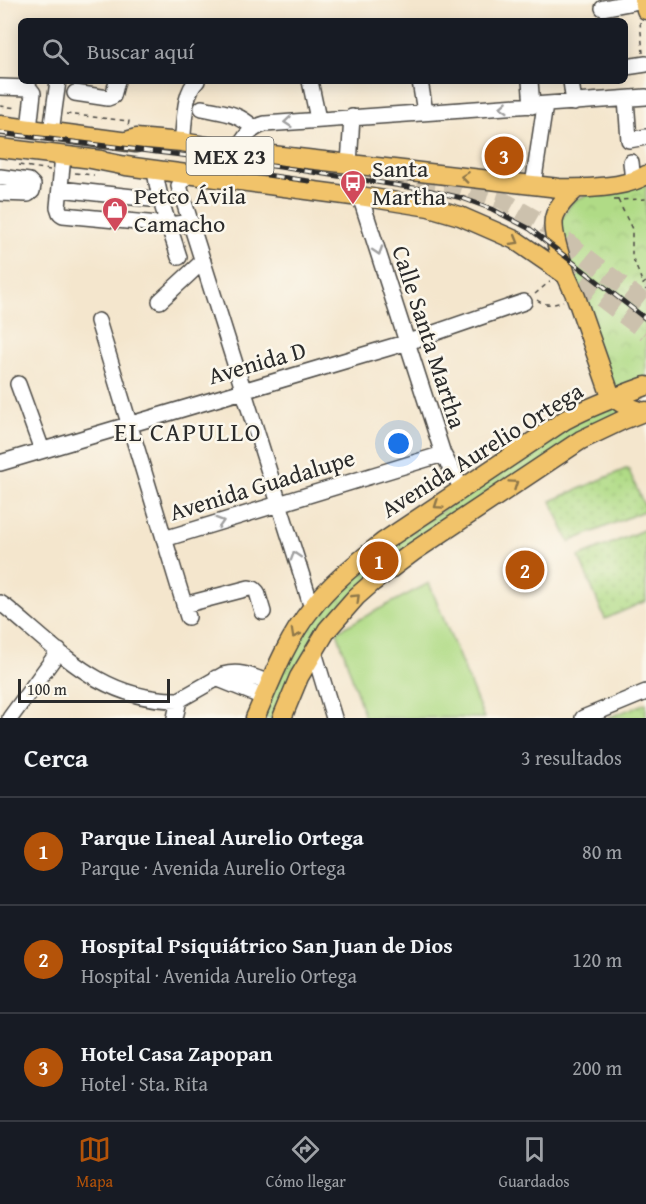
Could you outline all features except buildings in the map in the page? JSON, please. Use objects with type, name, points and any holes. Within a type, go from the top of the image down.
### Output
[{"type":"main road","name":"MEX 23","points":[[0,125],[343,172]]},
{"type":"main road","points":[[126,141],[136,138],[182,142],[343,172],[576,189],[626,183],[639,178]]},
{"type":"main road","name":"MEX 23","points":[[0,148],[131,162],[343,172]]},
{"type":"main road","points":[[91,159],[126,166],[429,207],[460,216],[515,240],[570,284]]},
{"type":"main road","points":[[343,172],[362,173],[356,196]]},
{"type":"main road","points":[[576,189],[564,200],[554,216],[556,241],[609,391],[613,398],[624,405],[645,411]]},
{"type":"main road","name":"Avenida Aurelio Ortega","points":[[255,718],[301,623],[335,582],[383,542],[565,420],[646,386]]},
{"type":"main road","name":"Avenida Aurelio Ortega","points":[[282,718],[314,651],[341,612],[356,597],[394,566],[581,440],[645,411]]},
{"type":"street","points":[[603,8],[643,3]]},
{"type":"street","points":[[628,67],[645,64]]},
{"type":"street","points":[[51,132],[58,84]]},
{"type":"street","points":[[75,93],[108,98],[113,96],[116,84]]},
{"type":"street","points":[[182,142],[188,93],[194,84]]},
{"type":"street","points":[[311,84],[318,119]]},
{"type":"street","points":[[420,84],[425,112]]},
{"type":"street","points":[[531,84],[538,105],[533,185]]},
{"type":"street","points":[[571,84],[574,103]]},
{"type":"street","points":[[0,87],[32,90],[29,129]]},
{"type":"street","points":[[237,151],[254,128],[265,124],[646,97]]},
{"type":"street","points":[[626,99],[630,151],[639,178]]},
{"type":"street","points":[[202,108],[236,115],[254,128]]},
{"type":"street","points":[[343,172],[352,117]]},
{"type":"street","points":[[630,151],[646,137]]},
{"type":"street","points":[[63,156],[58,207],[63,215],[169,225],[191,222]]},
{"type":"street","points":[[155,169],[160,200],[179,257]]},
{"type":"street","points":[[188,174],[179,186],[312,608]]},
{"type":"street","points":[[0,177],[29,181],[33,185],[32,191],[28,194],[0,193]]},
{"type":"street","points":[[60,189],[160,200]]},
{"type":"street","name":"Calle Santa Martha","points":[[356,196],[408,342],[443,454],[462,489]]},
{"type":"street","points":[[160,301],[203,261]]},
{"type":"street","name":"Avenida D","points":[[0,463],[408,342],[524,302]]},
{"type":"street","points":[[98,321],[186,611],[249,588],[257,592],[263,612]]},
{"type":"street","points":[[18,384],[42,450]]},
{"type":"street","name":"Avenida Guadalupe","points":[[164,539],[443,454]]},
{"type":"street","points":[[0,603],[93,677],[135,696],[159,701],[179,700],[216,678],[231,673],[244,673],[267,690]]},
{"type":"street","points":[[10,718],[59,651]]},
{"type":"street","points":[[314,651],[334,718]]},
{"type":"street","points":[[216,678],[267,690]]},
{"type":"street","points":[[583,718],[646,692]]},
{"type":"street","points":[[175,718],[179,700]]},
{"type":"path","points":[[643,3],[645,64]]},
{"type":"path","points":[[0,106],[31,110]]},
{"type":"path","points":[[53,113],[129,122],[126,141]]},
{"type":"path","points":[[618,200],[632,229],[632,256],[646,290]]},
{"type":"path","points":[[548,282],[570,284],[557,304],[543,304],[532,296],[548,282]]},
{"type":"green space","points":[[646,180],[646,382],[614,393],[579,299],[561,231],[561,219],[573,201],[593,192]]},
{"type":"green space","points":[[607,401],[624,412],[349,600],[278,718],[259,718],[294,641],[347,574]]},
{"type":"green space","points":[[628,468],[646,510],[569,542],[551,501]]},
{"type":"green space","points":[[646,529],[646,601],[605,619],[579,557]]},
{"type":"green space","points":[[429,583],[484,718],[365,718],[337,631]]},
{"type":"green space","points":[[646,703],[646,718],[607,718]]},
{"type":"tunnel","points":[[391,177],[457,186],[502,200],[546,225],[646,304]]},
{"type":"tunnel","points":[[559,266],[646,332]]},
{"type":"railway","points":[[0,133],[280,167],[427,190],[462,198],[492,209],[530,229],[646,319]]},
{"type":"railway","points":[[238,171],[309,181]]},
{"type":"place","name":"Hotel Casa Zapopan","points":[[504,156]]},
{"type":"place","name":"Santa Martha","points":[[353,206]]},
{"type":"place","name":"Petco Ávila Camacho","points":[[115,233]]},
{"type":"place","name":"Parque Lineal Aurelio Ortega","points":[[379,561]]},
{"type":"place","name":"Hospital Psiquiátrico San Juan de Dios","points":[[525,570]]},
{"type":"district","name":"EL CAPULLO","points":[[188,432]]}]
